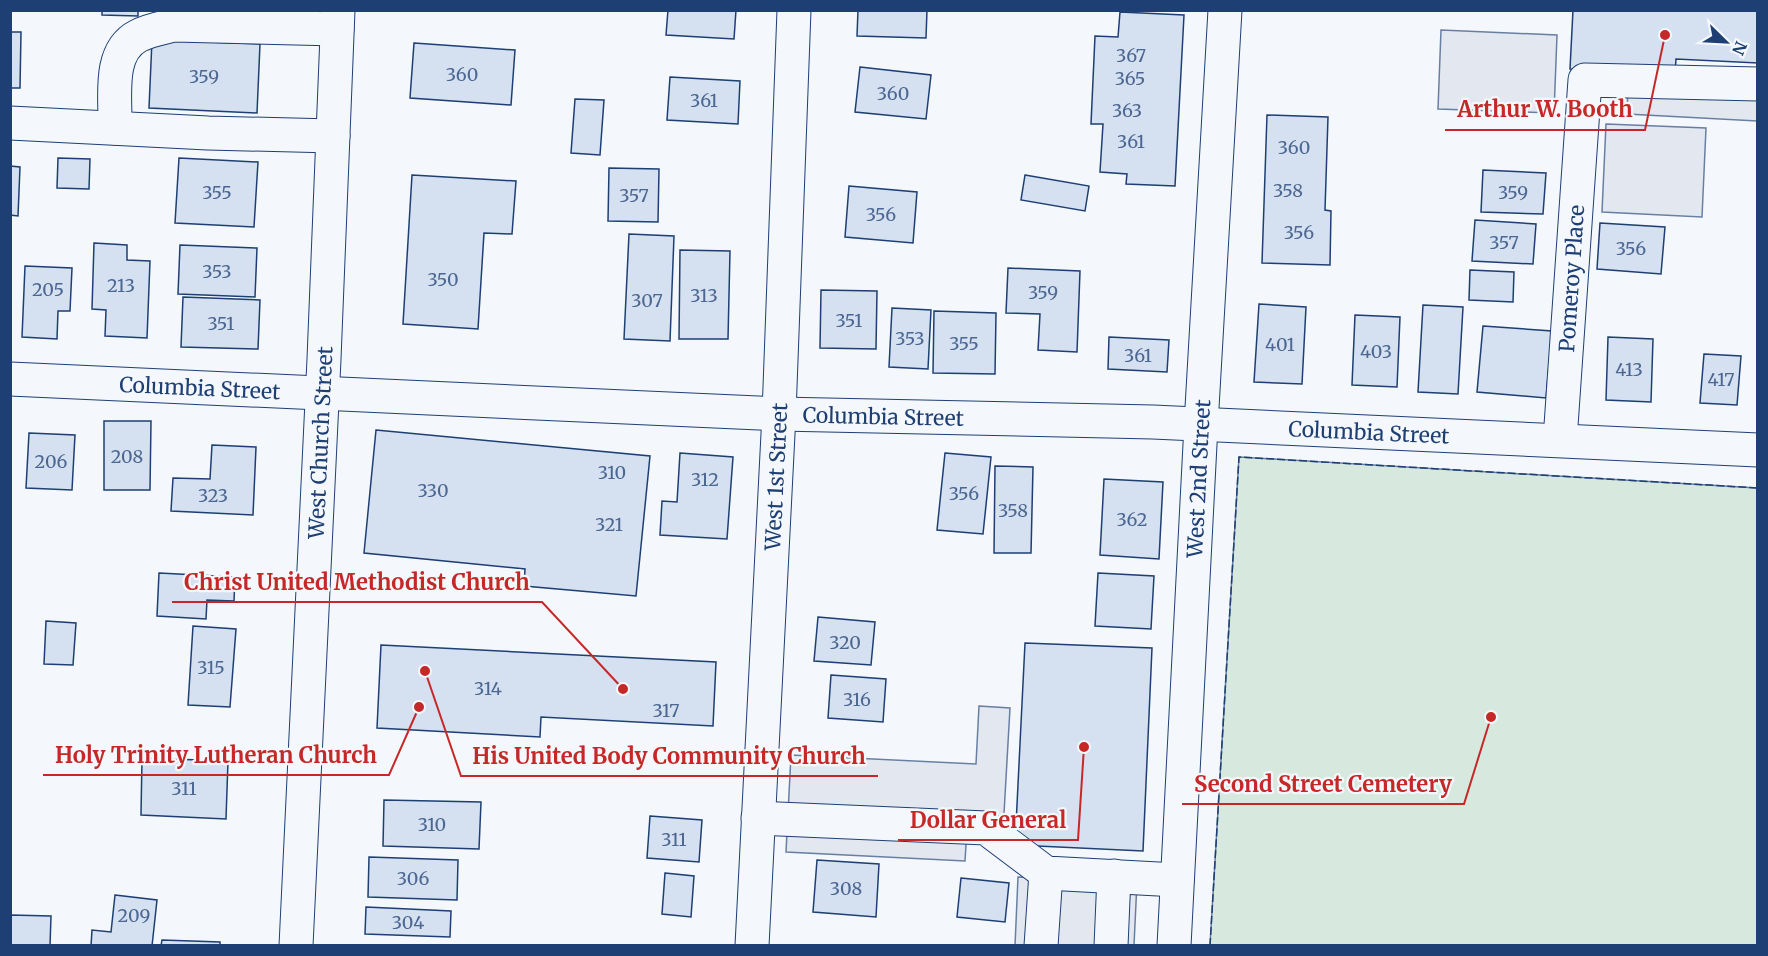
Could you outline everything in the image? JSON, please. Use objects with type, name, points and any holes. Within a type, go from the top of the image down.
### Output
[{"type":"street","name":"West 1st Street","points":[[752,945],[779,414],[794,10]]},
{"type":"street","name":"West 2nd Street","points":[[1174,945],[1225,10]]},
{"type":"street","points":[[115,128],[118,58],[123,47],[136,36],[151,30],[174,26],[338,20]]},
{"type":"street","name":"West Church Street","points":[[296,945],[323,393],[338,20]]},
{"type":"street","name":"Pomeroy Place","points":[[1560,440],[1585,80],[1758,84]]},
{"type":"street","points":[[10,123],[208,133],[333,135]]},
{"type":"street","name":"Columbia Street","points":[[10,379],[779,414],[1201,425],[1758,450]]},
{"type":"street","points":[[758,818],[987,828],[1046,873],[1177,880]]},
{"type":"street","points":[[1041,945],[1046,873]]},
{"type":"street","points":[[1111,945],[1114,876]]},
{"type":"shaded area","points":[[1441,30],[1557,35],[1554,113],[1438,109]]},
{"type":"shaded area","points":[[1628,85],[1757,92],[1757,121],[1627,114]]},
{"type":"shaded area","points":[[1606,124],[1706,128],[1702,217],[1602,212]]},
{"type":"shaded area","points":[[1239,457],[1757,488],[1757,945],[1210,945]]},
{"type":"shaded area","points":[[979,706],[1010,708],[1003,831],[967,829],[965,861],[786,852],[791,755],[976,764]]},
{"type":"shaded area","points":[[1018,877],[1137,882],[1134,945],[1015,946]]},
{"type":"building","points":[[102,10],[138,10],[138,16],[102,15]]},
{"type":"building","points":[[668,10],[736,10],[734,39],[666,35]]},
{"type":"building","points":[[858,10],[927,10],[926,38],[857,36]]},
{"type":"building","points":[[1573,10],[1758,10],[1758,63],[1676,59],[1675,74],[1570,69]]},
{"type":"building","points":[[1120,12],[1184,15],[1175,186],[1126,184],[1127,174],[1100,172],[1103,124],[1091,124],[1095,36],[1118,37]]},
{"type":"building","points":[[10,32],[21,32],[20,88],[10,88]]},
{"type":"building","points":[[152,40],[260,44],[257,113],[149,108]]},
{"type":"building","points":[[414,43],[515,50],[511,105],[410,98]]},
{"type":"building","points":[[860,67],[931,75],[926,119],[855,112]]},
{"type":"building","points":[[670,77],[740,81],[738,124],[667,120]]},
{"type":"building","points":[[575,99],[604,100],[600,155],[571,153]]},
{"type":"building","points":[[1267,115],[1328,117],[1325,210],[1331,211],[1330,265],[1262,263]]},
{"type":"building","points":[[58,158],[90,159],[89,189],[57,188]]},
{"type":"building","points":[[179,158],[258,162],[254,227],[175,223]]},
{"type":"building","points":[[10,166],[20,167],[18,216],[10,215]]},
{"type":"building","points":[[609,168],[659,169],[658,222],[608,221]]},
{"type":"building","points":[[1483,170],[1546,173],[1543,214],[1481,212]]},
{"type":"building","points":[[412,175],[516,181],[512,234],[484,233],[478,329],[403,324]]},
{"type":"building","points":[[1025,175],[1089,186],[1085,211],[1021,200]]},
{"type":"building","points":[[849,186],[917,192],[913,243],[845,237]]},
{"type":"building","points":[[1475,220],[1536,224],[1533,264],[1472,261]]},
{"type":"building","points":[[1600,223],[1665,227],[1661,274],[1597,269]]},
{"type":"building","points":[[629,234],[674,236],[670,341],[624,339]]},
{"type":"building","points":[[94,243],[127,245],[127,260],[150,261],[147,338],[105,336],[106,310],[92,309]]},
{"type":"building","points":[[180,245],[257,248],[255,297],[178,294]]},
{"type":"building","points":[[680,250],[730,251],[728,339],[679,339]]},
{"type":"building","points":[[25,266],[72,268],[70,311],[58,311],[57,339],[22,337]]},
{"type":"building","points":[[1008,268],[1080,271],[1077,352],[1038,350],[1040,314],[1006,313]]},
{"type":"building","points":[[1470,270],[1514,272],[1513,302],[1469,300]]},
{"type":"building","points":[[821,290],[877,291],[876,349],[820,348]]},
{"type":"building","points":[[183,297],[260,300],[258,349],[181,347]]},
{"type":"building","points":[[1259,304],[1306,307],[1302,384],[1254,382]]},
{"type":"building","points":[[1423,305],[1463,307],[1458,394],[1418,392]]},
{"type":"building","points":[[892,308],[931,310],[928,369],[889,367]]},
{"type":"building","points":[[934,311],[996,313],[995,374],[933,373]]},
{"type":"building","points":[[1355,315],[1400,317],[1397,387],[1352,385]]},
{"type":"building","points":[[1483,326],[1552,331],[1546,398],[1477,392]]},
{"type":"building","points":[[1109,337],[1169,340],[1167,372],[1108,369]]},
{"type":"building","points":[[1608,337],[1653,339],[1651,402],[1606,400]]},
{"type":"building","points":[[1704,354],[1741,356],[1737,405],[1700,403]]},
{"type":"building","points":[[104,421],[151,421],[150,490],[104,490]]},
{"type":"building","points":[[376,430],[650,456],[636,596],[524,586],[525,569],[364,553]]},
{"type":"building","points":[[29,433],[75,435],[72,490],[26,488]]},
{"type":"building","points":[[212,445],[256,447],[253,515],[171,511],[173,478],[210,479]]},
{"type":"building","points":[[680,453],[733,457],[727,539],[660,535],[662,501],[677,502]]},
{"type":"building","points":[[945,453],[991,457],[983,534],[937,530]]},
{"type":"building","points":[[995,466],[1033,467],[1031,553],[994,553]]},
{"type":"building","points":[[1104,479],[1163,482],[1159,559],[1100,555]]},
{"type":"building","points":[[159,573],[235,577],[234,601],[207,600],[206,619],[157,616]]},
{"type":"building","points":[[1098,573],[1154,576],[1151,629],[1095,626]]},
{"type":"building","points":[[818,617],[875,622],[871,665],[814,661]]},
{"type":"building","points":[[46,621],[76,623],[73,665],[44,664]]},
{"type":"building","points":[[193,626],[236,629],[230,707],[188,705]]},
{"type":"building","points":[[1025,643],[1152,648],[1143,851],[1015,845]]},
{"type":"building","points":[[381,645],[716,662],[713,726],[541,717],[540,737],[377,728]]},
{"type":"building","points":[[831,675],[886,679],[883,722],[828,718]]},
{"type":"building","points":[[142,758],[228,761],[226,819],[141,815]]},
{"type":"building","points":[[384,800],[481,802],[479,849],[383,846]]},
{"type":"building","points":[[650,816],[702,820],[699,862],[647,858]]},
{"type":"building","points":[[369,857],[458,860],[457,900],[368,897]]},
{"type":"building","points":[[817,860],[879,864],[876,917],[813,912]]},
{"type":"building","points":[[665,873],[694,876],[691,917],[662,914]]},
{"type":"building","points":[[961,878],[1009,883],[1005,922],[957,917]]},
{"type":"building","points":[[115,895],[157,900],[152,946],[91,946],[92,930],[111,932]]},
{"type":"building","points":[[366,907],[451,911],[450,937],[365,934]]},
{"type":"building","points":[[10,915],[51,916],[50,946],[10,946]]},
{"type":"building","points":[[162,940],[220,942],[220,946],[161,946]]},
{"type":"fence","points":[[1210,946],[1239,457],[1758,488]]},
{"type":"place","name":"Arthur W. Booth","points":[[1665,35]]},
{"type":"place","name":"His United Body Community Church","points":[[425,671]]},
{"type":"place","name":"Christ United Methodist Church","points":[[623,689]]},
{"type":"place","name":"Holy Trinity Lutheran Church","points":[[419,707]]},
{"type":"place","name":"Second Street Cemetery","points":[[1491,717]]},
{"type":"place","name":"Dollar General","points":[[1084,747]]}]
